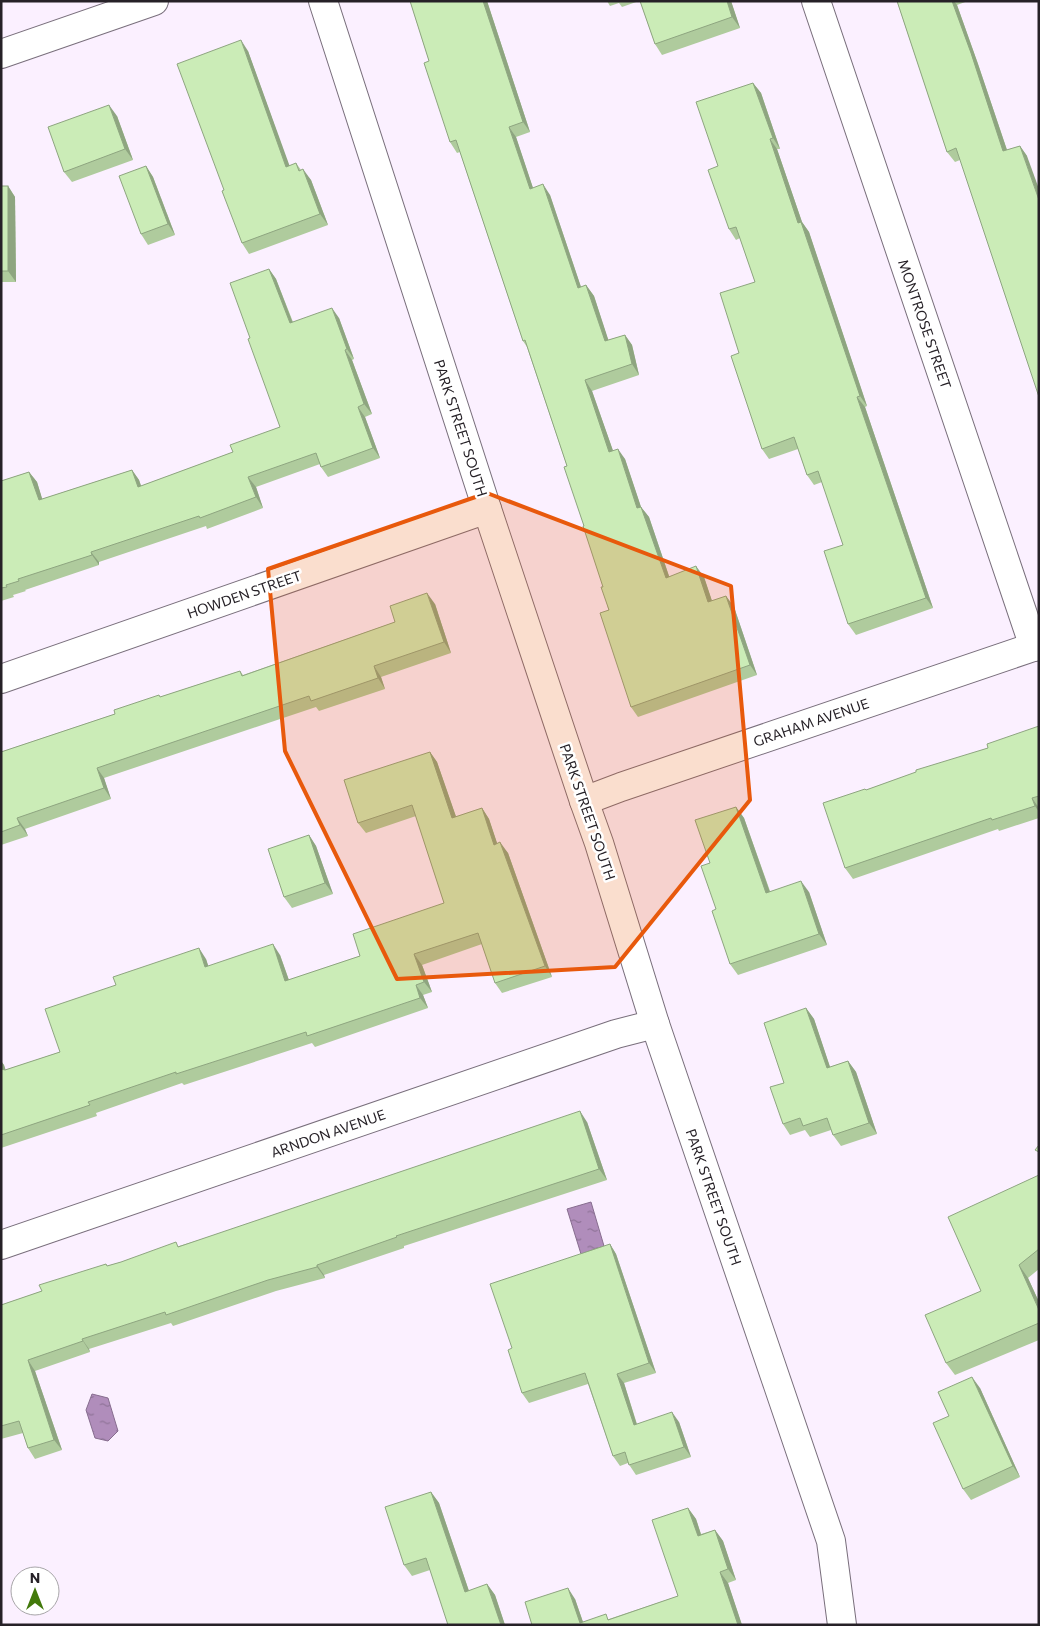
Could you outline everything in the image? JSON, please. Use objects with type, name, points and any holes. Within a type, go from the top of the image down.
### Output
[{"type":"street","points":[[1,54],[154,1]]},
{"type":"street","name":"PARK STREET SOUTH","points":[[323,1],[487,509],[599,843],[654,1024],[831,1541],[842,1625]]},
{"type":"street","name":"MONTROSE STREET","points":[[816,1],[1036,646]]},
{"type":"street","name":"HOWDEN STREET","points":[[1,679],[487,509]]},
{"type":"street","name":"GRAHAM AVENUE","points":[[584,801],[621,786],[1036,646]]},
{"type":"street","name":"ARNDON AVENUE","points":[[1,1245],[597,1041],[654,1024]]},
{"type":"highlighted area","points":[[487,493],[731,586],[750,800],[615,967],[397,979],[285,751],[268,569]]},
{"type":"water","points":[[591,1202],[604,1246],[581,1254],[567,1209]]},
{"type":"water","points":[[92,1394],[108,1398],[118,1431],[108,1441],[95,1438],[86,1410]]},
{"type":"building","points":[[410,1],[483,1],[523,122],[509,127],[530,189],[543,184],[578,288],[586,285],[605,341],[625,335],[632,364],[585,380],[609,452],[618,449],[637,508],[641,507],[666,578],[696,566],[708,602],[726,596],[750,665],[631,707],[600,613],[609,610],[564,467],[567,466],[456,140],[450,142],[424,63],[429,61]]},
{"type":"building","points":[[640,1],[727,1],[732,17],[655,44]]},
{"type":"building","points":[[897,1],[952,1],[1003,151],[1020,146],[1039,200],[1039,397],[956,148],[947,152]]},
{"type":"building","points":[[241,40],[286,167],[296,163],[299,171],[303,169],[320,214],[242,243],[177,64]]},
{"type":"building","points":[[753,83],[773,138],[770,139],[798,223],[801,222],[860,396],[857,397],[926,598],[848,624],[824,551],[843,545],[818,471],[807,475],[794,437],[762,449],[731,356],[739,353],[720,293],[755,282],[736,227],[729,229],[708,170],[718,166],[696,102]]},
{"type":"building","points":[[109,105],[125,149],[64,172],[48,127]]},
{"type":"building","points":[[146,166],[168,224],[141,234],[119,176]]},
{"type":"building","points":[[1,186],[8,186],[8,271],[1,271]]},
{"type":"building","points":[[269,269],[290,323],[332,308],[364,404],[358,407],[373,448],[321,467],[316,453],[248,477],[256,497],[200,518],[199,516],[91,552],[92,555],[18,579],[19,581],[1,588],[1,481],[29,472],[39,500],[132,470],[138,487],[233,452],[230,445],[280,427],[230,283]]},
{"type":"building","points":[[427,593],[444,642],[374,666],[378,678],[311,701],[309,696],[97,768],[104,788],[17,818],[20,825],[1,832],[1,752],[115,714],[114,710],[159,695],[160,697],[240,671],[242,676],[395,622],[390,606]]},
{"type":"building","points":[[1039,726],[1039,796],[1032,798],[1035,806],[992,820],[991,818],[845,868],[823,803],[866,790],[916,772],[916,770],[988,748],[987,744]]},
{"type":"building","points":[[430,752],[452,818],[482,808],[494,845],[500,842],[545,966],[495,983],[478,933],[414,954],[424,982],[416,985],[420,998],[307,1036],[306,1032],[176,1074],[176,1072],[88,1102],[90,1105],[1,1135],[1,1069],[5,1070],[60,1052],[45,1009],[116,985],[113,977],[199,948],[205,967],[273,944],[285,981],[360,956],[353,934],[444,903],[412,805],[358,823],[344,780]]},
{"type":"building","points":[[736,807],[766,893],[801,881],[819,934],[730,964],[712,911],[716,909],[701,866],[710,863],[695,820]]},
{"type":"building","points":[[309,835],[325,883],[284,897],[268,849]]},
{"type":"building","points":[[806,1008],[827,1068],[848,1061],[869,1123],[833,1135],[827,1118],[803,1126],[800,1118],[783,1124],[770,1087],[784,1083],[764,1023]]},
{"type":"building","points":[[580,1111],[599,1169],[396,1236],[317,1265],[317,1267],[268,1280],[166,1315],[165,1312],[82,1339],[83,1341],[28,1360],[54,1440],[28,1448],[19,1421],[1,1426],[1,1305],[42,1291],[39,1285],[106,1264],[107,1266],[121,1262],[176,1242],[178,1247]]},
{"type":"building","points":[[1039,1175],[1039,1249],[1019,1265],[1039,1310],[1039,1323],[946,1363],[925,1315],[981,1291],[948,1217]]},
{"type":"building","points":[[610,1244],[649,1363],[617,1374],[634,1425],[672,1412],[684,1447],[629,1465],[625,1452],[613,1456],[585,1373],[522,1393],[508,1350],[512,1348],[490,1284]]},
{"type":"building","points":[[972,1377],[1013,1466],[963,1489],[933,1423],[949,1416],[938,1392]]},
{"type":"building","points":[[431,1492],[465,1592],[487,1584],[501,1625],[448,1625],[426,1558],[404,1565],[385,1507]]},
{"type":"building","points":[[688,1508],[698,1536],[715,1530],[728,1569],[720,1572],[738,1625],[532,1625],[525,1602],[568,1588],[580,1623],[606,1614],[608,1620],[678,1596],[652,1520]]}]
